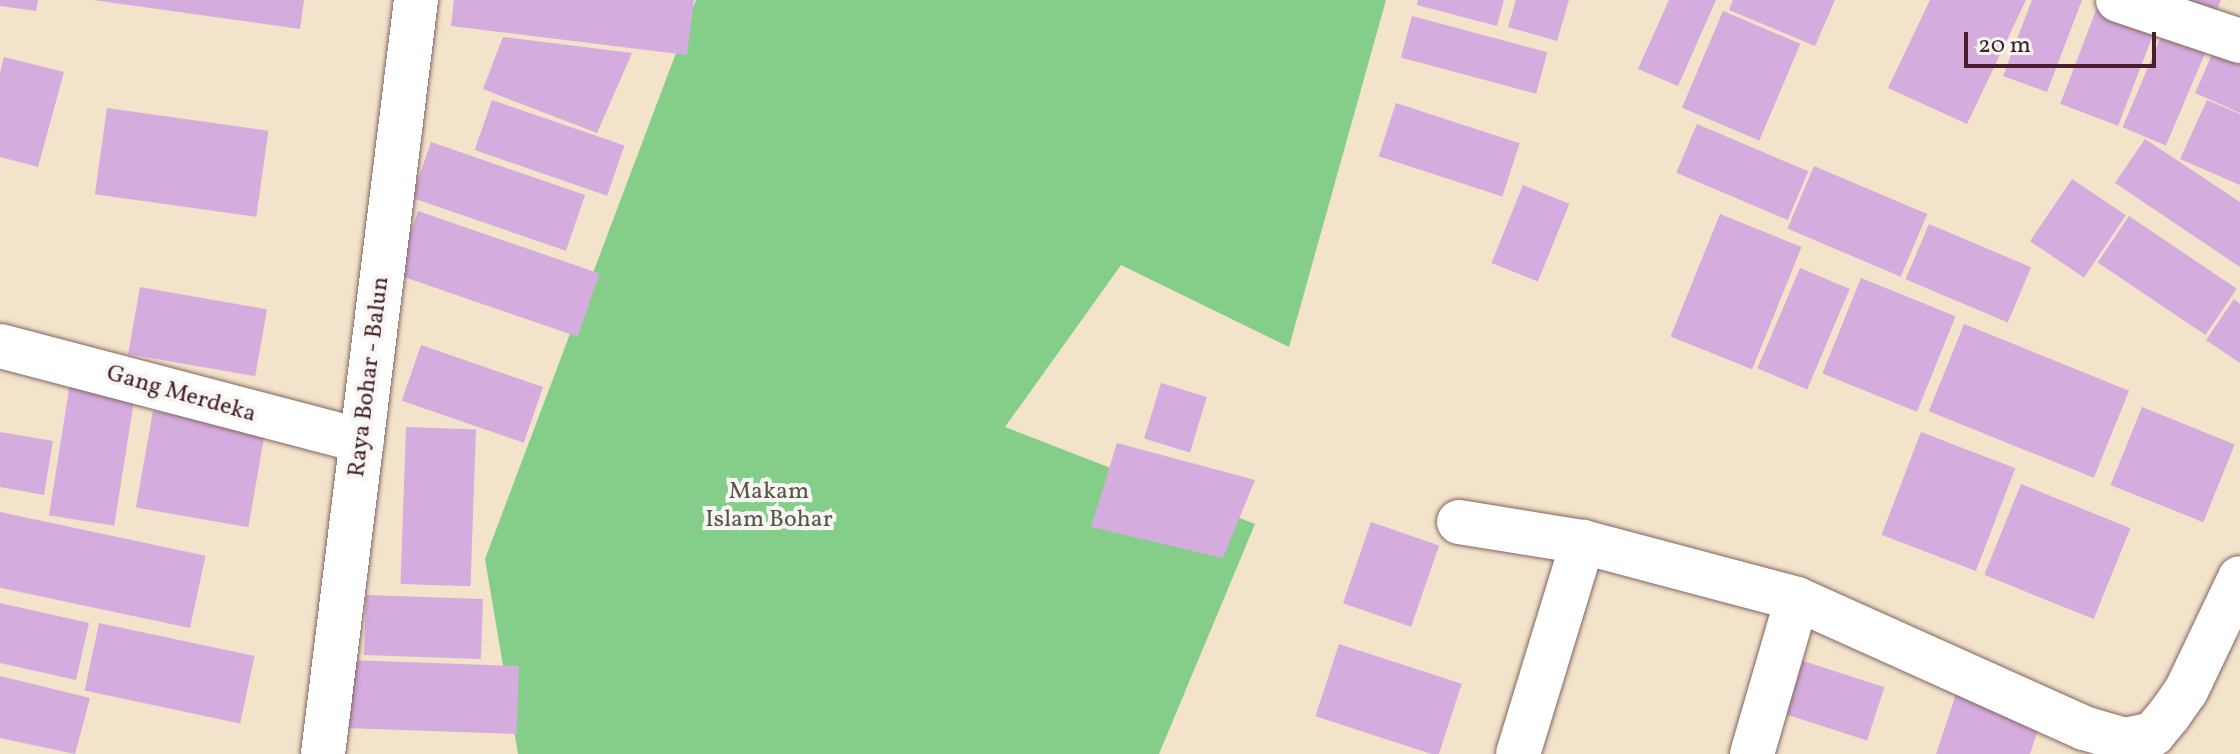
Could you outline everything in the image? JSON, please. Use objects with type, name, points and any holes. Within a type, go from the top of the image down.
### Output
[{"type":"street","name":"Raya Bohar - Balun","points":[[323,754],[416,0]]},
{"type":"street","points":[[2118,0],[2240,41]]},
{"type":"street","name":"Gang Merdeka","points":[[0,346],[362,441]]},
{"type":"street","points":[[1459,522],[1583,542],[1797,599],[2084,728],[2125,740],[2157,744],[2240,578]]},
{"type":"street","points":[[1518,754],[1583,542]]},
{"type":"street","points":[[1752,754],[1797,599]]},
{"type":"green space","name":"Makam Islam Bohar","points":[[696,0],[1386,0],[1289,347],[1121,265],[1005,427],[1255,524],[1159,754],[518,754],[485,559]]},
{"type":"building","points":[[0,0],[38,0],[36,11],[0,6]]},
{"type":"building","points":[[93,0],[304,0],[300,29]]},
{"type":"building","points":[[454,0],[694,0],[687,55],[451,26]]},
{"type":"building","points":[[1418,0],[1504,0],[1497,26],[1417,5]]},
{"type":"building","points":[[1516,0],[1569,0],[1557,41],[1508,27]]},
{"type":"building","points":[[1669,0],[1716,0],[1678,86],[1638,69]]},
{"type":"building","points":[[1733,0],[1835,0],[1815,46],[1729,10]]},
{"type":"building","points":[[1930,0],[2026,0],[1967,124],[1888,88]]},
{"type":"building","points":[[2032,0],[2082,0],[2047,92],[2003,76]]},
{"type":"building","points":[[2100,0],[2158,22],[2118,126],[2060,104]]},
{"type":"building","points":[[2178,0],[2221,0],[2215,14]]},
{"type":"building","points":[[1723,11],[1800,44],[1759,140],[1682,108]]},
{"type":"building","points":[[1412,16],[1547,52],[1536,94],[1401,58]]},
{"type":"building","points":[[2166,25],[2209,43],[2166,146],[2123,127]]},
{"type":"building","points":[[2220,36],[2240,45],[2240,113],[2195,93]]},
{"type":"building","points":[[503,37],[632,53],[597,133],[483,89]]},
{"type":"building","points":[[4,57],[64,72],[38,167],[0,157],[0,73]]},
{"type":"building","points":[[492,100],[624,146],[607,196],[475,150]]},
{"type":"building","points":[[2207,100],[2240,114],[2240,185],[2180,159]]},
{"type":"building","points":[[1396,103],[1520,143],[1502,196],[1379,156]]},
{"type":"building","points":[[107,108],[268,131],[256,217],[95,194]]},
{"type":"building","points":[[1697,124],[1808,171],[1788,220],[1676,173]]},
{"type":"building","points":[[2145,139],[2240,202],[2240,267],[2115,183]]},
{"type":"building","points":[[431,142],[585,195],[566,251],[412,198]]},
{"type":"building","points":[[1814,166],[1927,214],[1901,277],[1787,229]]},
{"type":"building","points":[[2072,179],[2126,215],[2084,278],[2030,241]]},
{"type":"building","points":[[1523,185],[1569,204],[1538,282],[1492,263]]},
{"type":"building","points":[[418,211],[600,274],[578,337],[396,274]]},
{"type":"building","points":[[1720,214],[1802,247],[1752,369],[1671,336]]},
{"type":"building","points":[[2129,216],[2237,289],[2205,335],[2098,262]]},
{"type":"building","points":[[1929,224],[2031,267],[2008,323],[1906,279]]},
{"type":"building","points":[[1800,268],[1850,289],[1807,389],[1757,368]]},
{"type":"building","points":[[1861,278],[1956,316],[1917,412],[1822,373]]},
{"type":"building","points":[[140,287],[267,309],[255,376],[128,354]]},
{"type":"building","points":[[2234,299],[2240,304],[2240,363],[2206,340]]},
{"type":"building","points":[[1964,324],[2129,391],[2094,478],[1929,411]]},
{"type":"building","points":[[421,345],[543,387],[524,443],[402,401]]},
{"type":"building","points":[[70,383],[135,393],[114,526],[49,515]]},
{"type":"building","points":[[1161,383],[1207,397],[1190,452],[1144,438]]},
{"type":"building","points":[[2142,407],[2235,444],[2203,522],[2111,485]]},
{"type":"building","points":[[153,411],[265,431],[248,527],[136,508]]},
{"type":"building","points":[[406,427],[476,429],[470,586],[401,584]]},
{"type":"building","points":[[0,432],[53,441],[44,495],[0,487]]},
{"type":"building","points":[[1921,432],[2015,468],[1976,571],[1882,535]]},
{"type":"building","points":[[1117,443],[1255,480],[1223,558],[1091,527]]},
{"type":"building","points":[[2021,484],[2130,528],[2094,619],[1984,575]]},
{"type":"building","points":[[0,512],[205,556],[190,628],[0,588]]},
{"type":"building","points":[[1371,522],[1439,545],[1411,627],[1343,603]]},
{"type":"building","points":[[366,595],[483,599],[481,659],[364,655]]},
{"type":"building","points":[[0,603],[89,623],[76,680],[0,663]]},
{"type":"building","points":[[99,623],[255,656],[240,724],[85,690]]},
{"type":"building","points":[[1339,644],[1462,684],[1439,754],[1316,716]]},
{"type":"building","points":[[1794,658],[1884,687],[1867,741],[1777,711]]},
{"type":"building","points":[[347,660],[519,666],[517,734],[345,728]]},
{"type":"building","points":[[0,676],[90,698],[75,754],[0,738]]},
{"type":"building","points":[[1956,694],[2041,721],[2030,754],[1936,754]]}]
